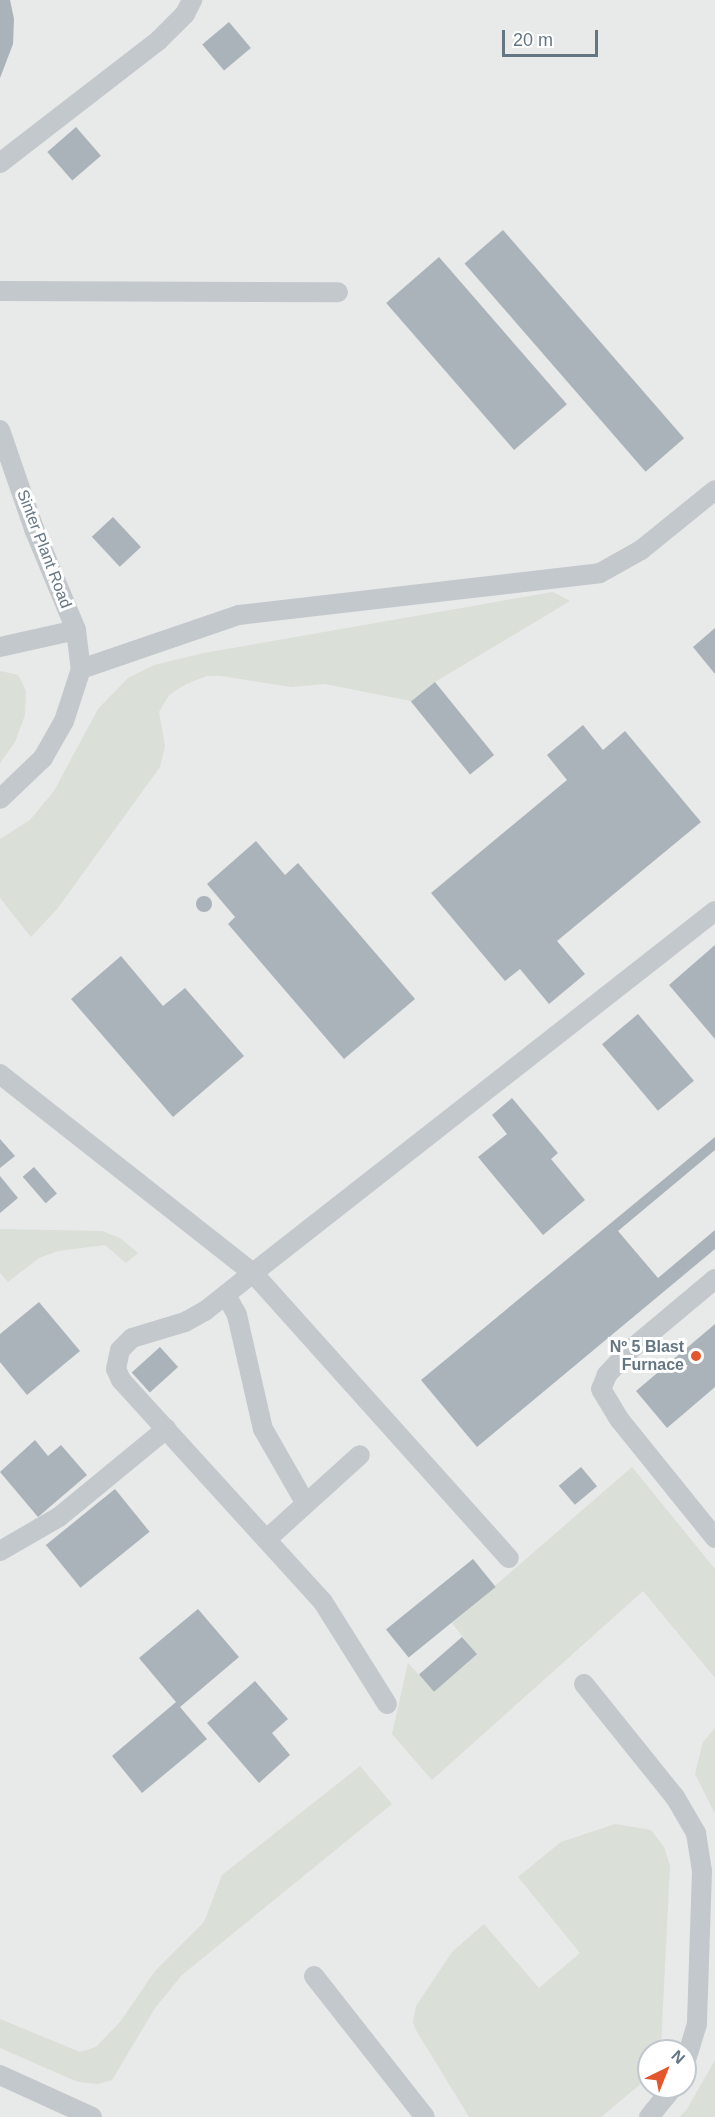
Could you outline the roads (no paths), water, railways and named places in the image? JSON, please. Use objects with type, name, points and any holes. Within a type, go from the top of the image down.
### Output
[{"type":"lane","points":[[0,162],[159,40],[185,14],[192,0]]},
{"type":"lane","points":[[0,291],[338,292]]},
{"type":"lane","name":"Sinter Plant Road","points":[[0,430],[34,529],[76,630],[81,669]]},
{"type":"lane","points":[[0,799],[43,758],[64,721],[81,669],[239,615],[600,573],[641,550],[715,490]]},
{"type":"lane","points":[[0,647],[76,630]]},
{"type":"lane","points":[[387,1704],[323,1602],[121,1380],[116,1369],[120,1350],[132,1338],[185,1322],[226,1295],[715,911]]},
{"type":"lane","points":[[0,1074],[253,1273],[509,1558]]},
{"type":"lane","points":[[715,1279],[629,1351],[607,1376],[602,1389],[619,1419],[715,1538]]},
{"type":"lane","points":[[226,1295],[237,1315],[263,1428],[306,1504]]},
{"type":"lane","points":[[0,1551],[59,1517],[166,1429]]},
{"type":"lane","points":[[267,1539],[360,1455]]},
{"type":"lane","points":[[584,1684],[685,1810],[698,1839],[702,1871],[697,2024],[692,2039]]},
{"type":"lane","points":[[314,1976],[425,2117]]},
{"type":"lane","points":[[0,2075],[92,2117]]},
{"type":"lane","points":[[649,2117],[664,2099]]},
{"type":"place","name":"Nº 5 Blast Furnace","points":[[696,1356]]}]
